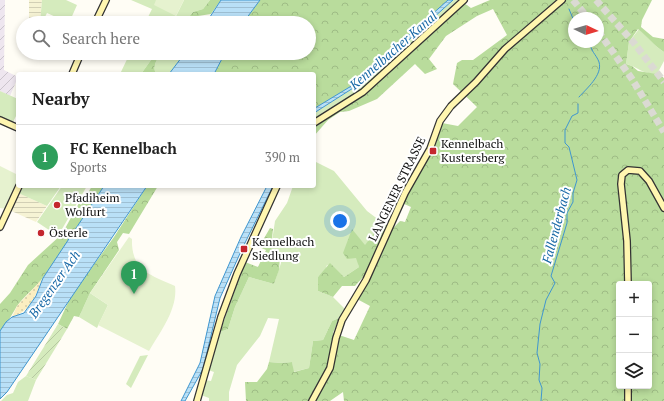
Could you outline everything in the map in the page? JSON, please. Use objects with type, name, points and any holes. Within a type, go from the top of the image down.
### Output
[{"type":"main road","points":[[98,16],[106,0]]},
{"type":"main road","points":[[316,122],[363,92],[464,0]]},
{"type":"main road","name":"LANGENER STRASSE","points":[[312,401],[330,368],[336,338],[342,320],[366,280],[405,193],[430,149],[440,121],[451,106],[476,82],[505,49],[562,0]]},
{"type":"main road","points":[[73,72],[78,60]]},
{"type":"main road","points":[[0,120],[16,127]]},
{"type":"main road","points":[[628,281],[627,241],[621,184],[622,175],[632,169],[640,170],[649,181],[664,208]]},
{"type":"main road","points":[[0,227],[18,188]]},
{"type":"main road","points":[[197,401],[221,317],[236,274],[276,188]]},
{"type":"main road","points":[[628,389],[628,401]]},
{"type":"shaded area","points":[[0,0],[5,0],[4,70],[16,76],[16,82],[10,96],[0,91]]},
{"type":"shaded area","points":[[29,0],[42,0],[41,16],[29,16]]},
{"type":"shaded area","points":[[16,192],[47,206],[36,222],[7,209]]},
{"type":"green space","points":[[42,0],[66,0],[77,5],[72,16],[54,16],[47,13],[46,16],[41,16]]},
{"type":"green space","points":[[131,0],[156,0],[176,16],[148,16],[152,9]]},
{"type":"green space","points":[[156,0],[184,0],[176,16],[154,5]]},
{"type":"green space","points":[[184,0],[210,0],[203,9],[193,12],[190,16],[176,16]]},
{"type":"green space","points":[[210,0],[221,0],[211,14],[190,16],[193,12],[203,9]]},
{"type":"green space","points":[[260,0],[448,0],[353,85],[316,108],[316,72],[215,72],[221,60],[316,60],[316,16],[248,16]]},
{"type":"green space","points":[[453,0],[461,0],[364,89],[316,120],[316,112],[361,83]]},
{"type":"green space","points":[[490,0],[558,0],[562,3],[565,0],[652,0],[642,20],[641,27],[653,37],[664,39],[664,52],[638,29],[629,42],[626,64],[632,66],[638,71],[657,74],[664,78],[664,401],[344,401],[343,392],[330,401],[246,401],[245,382],[257,382],[267,369],[269,362],[292,362],[294,372],[309,368],[313,341],[323,340],[332,321],[339,318],[333,333],[354,340],[370,306],[357,299],[389,232],[400,221],[405,222],[411,207],[402,203],[431,153],[434,151],[435,142],[442,123],[458,126],[477,107],[453,84],[457,63],[462,60],[473,60],[507,35],[493,9],[477,16],[446,36],[429,59],[437,69],[425,74],[415,64],[377,99],[349,111],[340,112],[328,120],[316,134],[316,124],[353,100],[464,3],[471,8]]},
{"type":"green space","points":[[639,29],[660,50],[664,52],[664,61],[657,74],[644,72],[626,64],[629,42]]},
{"type":"green space","points":[[127,60],[151,60],[142,72],[121,72]]},
{"type":"green space","points":[[151,60],[158,60],[155,66],[155,72],[142,72]]},
{"type":"green space","points":[[180,60],[171,72],[155,72],[155,66],[157,61]]},
{"type":"green space","points":[[0,91],[16,98],[16,116],[12,124],[0,119]]},
{"type":"green space","points":[[316,162],[334,171],[367,211],[387,226],[374,233],[365,246],[352,230],[359,267],[344,277],[327,265],[325,271],[318,277],[318,291],[333,297],[346,310],[339,318],[332,321],[323,340],[313,341],[309,368],[293,372],[292,362],[269,362],[279,319],[268,318],[260,336],[237,365],[229,392],[229,401],[209,401],[209,398],[201,395],[205,380],[211,381],[214,372],[208,370],[220,332],[228,329],[235,307],[249,277],[274,284],[281,263],[280,257],[271,248],[275,221],[287,203],[292,188],[316,188]]},
{"type":"green space","points":[[0,166],[16,174],[17,188],[7,209],[0,208]]},
{"type":"green space","points":[[18,188],[60,188],[47,206],[16,192]]},
{"type":"green space","points":[[61,188],[86,188],[58,236],[37,222]]},
{"type":"green space","points":[[91,188],[103,188],[52,265],[38,284],[17,306],[3,329],[0,331],[0,304],[10,293],[28,265],[62,234],[79,203],[81,205]]},
{"type":"green space","points":[[146,188],[157,188],[129,234],[123,233],[117,242],[119,250],[90,293],[79,317],[74,316],[67,329],[58,324],[71,296],[114,237]]},
{"type":"green space","points":[[387,226],[365,275],[355,286],[342,286],[333,297],[318,291],[318,277],[330,263],[344,277],[359,267],[356,258],[347,259],[343,253],[352,229],[365,245],[374,233]]},
{"type":"green space","points":[[270,228],[273,229],[271,248],[280,257],[279,270],[274,284],[249,277],[235,307],[228,329],[220,332],[245,262],[258,267],[266,250],[259,247]]},
{"type":"green space","points":[[129,237],[132,239],[135,258],[139,265],[150,274],[175,286],[174,303],[171,312],[149,351],[98,325],[108,305],[90,293]]},
{"type":"green space","points":[[90,293],[108,305],[97,328],[79,317]]},
{"type":"green space","points":[[58,324],[67,329],[36,380],[26,376]]},
{"type":"green space","points":[[148,355],[131,388],[126,384],[140,356]]},
{"type":"green space","points":[[26,376],[36,380],[28,401],[1,401],[7,395],[13,393],[18,382]]},
{"type":"sand","points":[[43,278],[32,302],[18,315],[12,317],[17,306]]},
{"type":"water","points":[[221,0],[260,0],[248,16],[211,16]]},
{"type":"water","name":"Kennelbacher Kanal","points":[[448,0],[453,0],[361,83],[316,112],[316,107],[353,85]]},
{"type":"water","points":[[180,60],[221,60],[215,72],[171,72]]},
{"type":"water","name":"Bregenzer Ach","points":[[103,188],[146,188],[7,392],[0,399],[0,331],[6,322],[12,317],[24,313],[36,296],[43,278]]},
{"type":"water","points":[[266,188],[272,188],[220,298],[203,369],[185,401],[181,401],[200,363],[215,296],[241,237]]},
{"type":"waterway","name":"Fallenderbach","points":[[579,97],[599,72],[599,62],[591,48]]},
{"type":"waterway","name":"Fallenderbach","points":[[541,401],[542,388],[539,380],[540,364],[537,353],[540,324],[546,300],[555,283],[551,276],[567,223],[567,213],[573,202],[573,193],[577,180],[569,147],[565,143],[565,130],[572,116],[578,113],[578,104]]},
{"type":"tunnel","points":[[573,0],[583,12]]},
{"type":"tunnel","points":[[596,0],[634,43],[664,82]]},
{"type":"tunnel","points":[[604,39],[632,79],[664,132]]},
{"type":"place","name":"Kennelbach Kustersberg","points":[[433,151]]},
{"type":"place","name":"Pfadiheim Wolfurt","points":[[57,205]]},
{"type":"place","name":"Österle","points":[[41,233]]},
{"type":"place","name":"Kennelbach Siedlung","points":[[244,249]]},
{"type":"place","name":"FC Kennelbach","points":[[134,294]]}]
